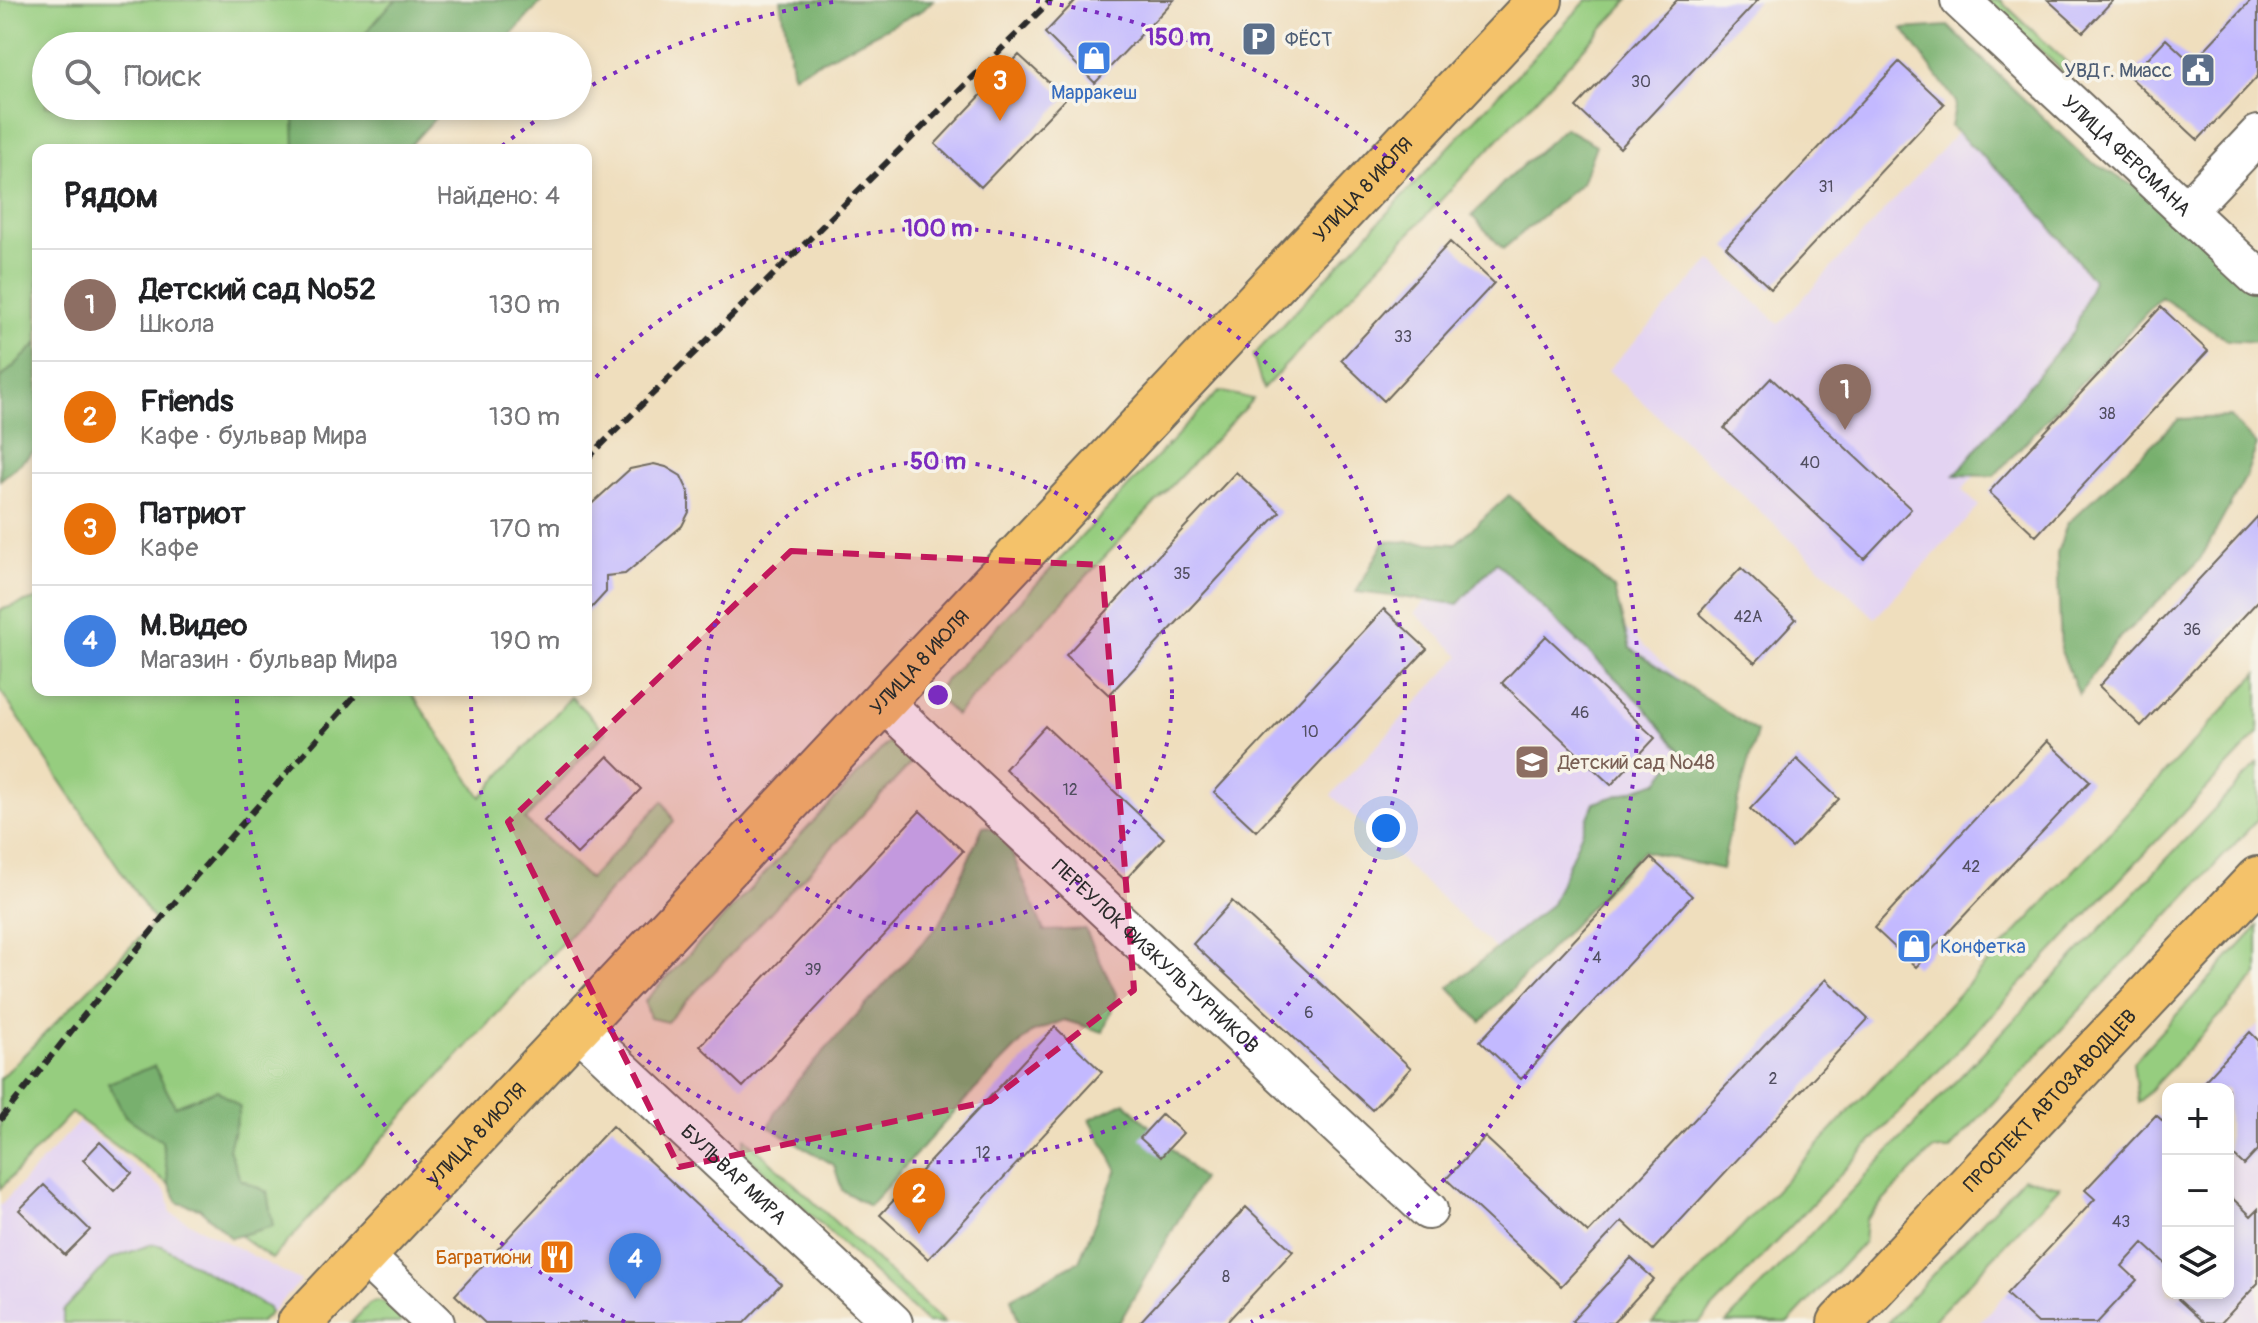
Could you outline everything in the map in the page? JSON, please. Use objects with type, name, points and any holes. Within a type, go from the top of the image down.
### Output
[{"type":"main road","name":"УЛИЦА 8 ИЮЛЯ","points":[[300,1323],[1540,0]]},
{"type":"main road","name":"ПРОСПЕКТ АВТОЗАВОДЦЕВ","points":[[1840,1323],[2258,879]]},
{"type":"street","name":"УЛИЦА ФЕРСМАНА","points":[[1960,0],[2258,278]]},
{"type":"street","points":[[2186,211],[2258,135]]},
{"type":"street","name":"ПЕРЕУЛОК ФИЗКУЛЬТУРНИКОВ","points":[[882,701],[1428,1210]]},
{"type":"street","name":"БУЛЬВАР МИРА","points":[[576,1027],[893,1323]]},
{"type":"street","points":[[364,1256],[435,1323]]},
{"type":"highlighted area","points":[[791,551],[1102,565],[1134,990],[990,1101],[679,1167],[508,822]]},
{"type":"shaded area","points":[[1966,123],[2146,292],[1962,490],[1979,506],[1875,618],[1608,370],[1711,260],[1779,324]]},
{"type":"shaded area","name":"Детский сад №48","points":[[1505,516],[1734,730],[1514,966],[1331,795],[1460,656],[1415,613]]},
{"type":"shaded area","points":[[2258,1024],[2258,1323],[1979,1323],[2162,1126],[2162,1299],[2234,1299],[2234,1083],[2203,1083]]},
{"type":"shaded area","points":[[79,1122],[167,1192],[171,1213],[301,1281],[261,1323],[0,1323],[0,1206]]},
{"type":"green space","points":[[0,0],[540,0],[503,32],[32,32],[32,120],[402,120],[376,144],[32,144],[32,441],[0,469]]},
{"type":"green space","points":[[397,0],[543,0],[514,32],[366,32]]},
{"type":"green space","points":[[781,0],[933,0],[923,10],[793,75]]},
{"type":"green space","points":[[1587,0],[1629,0],[1263,389],[1253,356]]},
{"type":"green space","points":[[1986,0],[2000,0],[2076,71],[2070,78]]},
{"type":"green space","points":[[1948,26],[2085,158],[2164,203],[2258,287],[2258,342],[2227,340],[2161,297],[1994,476],[1955,475],[2074,331],[2093,280],[2024,194],[1951,127],[1956,102],[1903,29]]},
{"type":"green space","points":[[294,120],[433,120],[411,144],[295,144]]},
{"type":"green space","points":[[1565,128],[1596,145],[1582,183],[1503,249],[1472,216],[1505,181]]},
{"type":"green space","points":[[32,349],[32,453],[0,480],[0,379]]},
{"type":"green space","points":[[1219,391],[1253,399],[956,715],[933,694]]},
{"type":"green space","points":[[2230,417],[2257,445],[2245,478],[2200,560],[2114,644],[2079,695],[2061,651],[2057,553],[2067,524],[2179,419]]},
{"type":"green space","points":[[1509,495],[1614,589],[1630,648],[1757,732],[1722,869],[1643,851],[1481,1022],[1449,987],[1552,904],[1594,803],[1658,782],[1680,752],[1641,703],[1496,562],[1458,604],[1356,592],[1385,541],[1455,544]]},
{"type":"green space","points":[[32,600],[32,696],[413,696],[481,797],[571,697],[606,732],[525,820],[589,879],[663,801],[674,821],[272,1259],[71,1113],[0,1189],[0,1079],[155,922],[0,690],[0,610]]},
{"type":"green space","points":[[2258,673],[2258,734],[1699,1323],[1652,1323]]},
{"type":"green space","points":[[893,737],[916,758],[667,1022],[650,1018],[645,1001]]},
{"type":"green space","points":[[2258,763],[2258,819],[1949,1150],[1932,1150],[1866,1219],[1864,1242],[1788,1323],[1726,1323]]},
{"type":"green space","points":[[983,826],[1003,831],[1044,931],[1085,929],[1117,996],[1103,1032],[1064,1020],[1031,1033],[869,1206],[842,1190],[834,1165],[769,1127],[776,1111],[798,1080],[941,922]]},
{"type":"green space","points":[[2258,926],[2258,975],[2138,1103],[2133,1062]]},
{"type":"green space","points":[[154,1066],[175,1106],[217,1090],[240,1107],[229,1149],[240,1179],[267,1192],[273,1226],[231,1238],[199,1208],[178,1203],[169,1183],[162,1141],[125,1116],[108,1083]]},
{"type":"green space","points":[[1125,1102],[1202,1179],[1119,1323],[1019,1323],[1011,1298],[1079,1261],[1117,1169],[1090,1119]]},
{"type":"green space","points":[[745,1138],[944,1323],[927,1323],[742,1151]]},
{"type":"green space","points":[[2023,1178],[2060,1186],[1931,1323],[1887,1323]]},
{"type":"green space","points":[[152,1244],[162,1246],[268,1308],[270,1313],[260,1323],[63,1323],[63,1311],[111,1259]]},
{"type":"green space","points":[[377,1301],[385,1303],[402,1320],[399,1323],[351,1323],[369,1304]]},
{"type":"building","name":"Марракеш","points":[[1076,0],[1174,0],[1095,83],[1045,33]]},
{"type":"building","points":[[1677,0],[1758,0],[1620,148],[1576,107]]},
{"type":"building","points":[[2048,0],[2113,0],[2083,32]]},
{"type":"building","name":"УВД г. Миасс","points":[[2251,0],[2258,0],[2258,76],[2198,140],[2130,77],[2166,39],[2192,63]]},
{"type":"building","points":[[1019,55],[1066,98],[981,187],[935,144]]},
{"type":"building","points":[[1899,62],[1944,104],[1771,289],[1726,247]]},
{"type":"building","points":[[1450,242],[1494,283],[1384,401],[1341,360]]},
{"type":"building","points":[[2161,307],[2208,351],[2036,536],[1989,492]]},
{"type":"building","points":[[1771,378],[1911,509],[1864,559],[1724,428]]},
{"type":"building","points":[[654,464],[681,476],[689,493],[689,512],[682,526],[625,574],[606,576],[606,592],[592,607],[592,504],[630,469]]},
{"type":"building","points":[[1236,472],[1280,512],[1109,695],[1066,655]]},
{"type":"building","points":[[2258,516],[2258,601],[2141,726],[2099,686]]},
{"type":"building","points":[[1741,568],[1796,619],[1755,663],[1699,613]]},
{"type":"building","points":[[1384,609],[1427,649],[1256,831],[1214,792]]},
{"type":"building","points":[[1546,636],[1655,738],[1611,785],[1502,683]]},
{"type":"building","points":[[1045,726],[1164,838],[1125,880],[1005,769]]},
{"type":"building","points":[[2047,741],[2090,781],[1916,967],[1874,928]]},
{"type":"building","points":[[608,756],[641,789],[577,854],[544,821]]},
{"type":"building","points":[[1797,759],[1839,799],[1792,848],[1750,809]]},
{"type":"building","points":[[920,811],[963,851],[743,1087],[700,1046]]},
{"type":"building","points":[[1651,858],[1692,896],[1521,1079],[1480,1041]]},
{"type":"building","points":[[1232,901],[1411,1068],[1372,1110],[1193,944]]},
{"type":"building","points":[[1826,979],[1868,1019],[1653,1250],[1622,1221],[1561,1286],[1446,1179],[1485,1137],[1588,1233]]},
{"type":"building","points":[[1055,1027],[1102,1072],[928,1259],[880,1215]]},
{"type":"building","points":[[2250,1032],[2258,1040],[2258,1150],[2244,1165],[2234,1156],[2234,1083],[2203,1083]]},
{"type":"building","points":[[1162,1114],[1183,1133],[1161,1157],[1140,1138]]},
{"type":"building","points":[[2156,1115],[2162,1120],[2162,1260],[2143,1243],[2122,1266],[2137,1280],[2097,1323],[2038,1323],[2006,1294],[2095,1199],[2085,1190]]},
{"type":"building","points":[[612,1126],[781,1284],[744,1323],[485,1323],[455,1295]]},
{"type":"building","points":[[100,1142],[132,1173],[114,1191],[83,1160]]},
{"type":"building","points":[[44,1185],[90,1230],[65,1255],[19,1210]]},
{"type":"building","points":[[2234,1200],[2251,1216],[2258,1209],[2258,1283],[2221,1323],[2204,1323],[2178,1299],[2234,1299]]},
{"type":"building","points":[[1246,1207],[1293,1251],[1226,1323],[1139,1323]]},
{"type":"building","points":[[1631,1258],[1654,1279],[1613,1323],[1574,1323],[1572,1321]]},
{"type":"railway","points":[[592,454],[1051,0]]},
{"type":"railway","points":[[0,1120],[195,877],[355,696]]},
{"type":"place","name":"ФЁСТ","points":[[1259,39]]},
{"type":"place","name":"Марракеш","points":[[1094,58]]},
{"type":"place","name":"УВД г. Миасс","points":[[2198,70]]},
{"type":"place","name":"Патриот","points":[[1000,121]]},
{"type":"place","name":"Детский сад №52","points":[[1845,430]]},
{"type":"place","name":"Детский сад №48","points":[[1532,762]]},
{"type":"place","name":"Конфетка","points":[[1914,946]]},
{"type":"place","name":"Friends","points":[[919,1234]]},
{"type":"place","name":"Багратиони","points":[[557,1257]]},
{"type":"place","name":"М.Видео","points":[[635,1299]]}]
